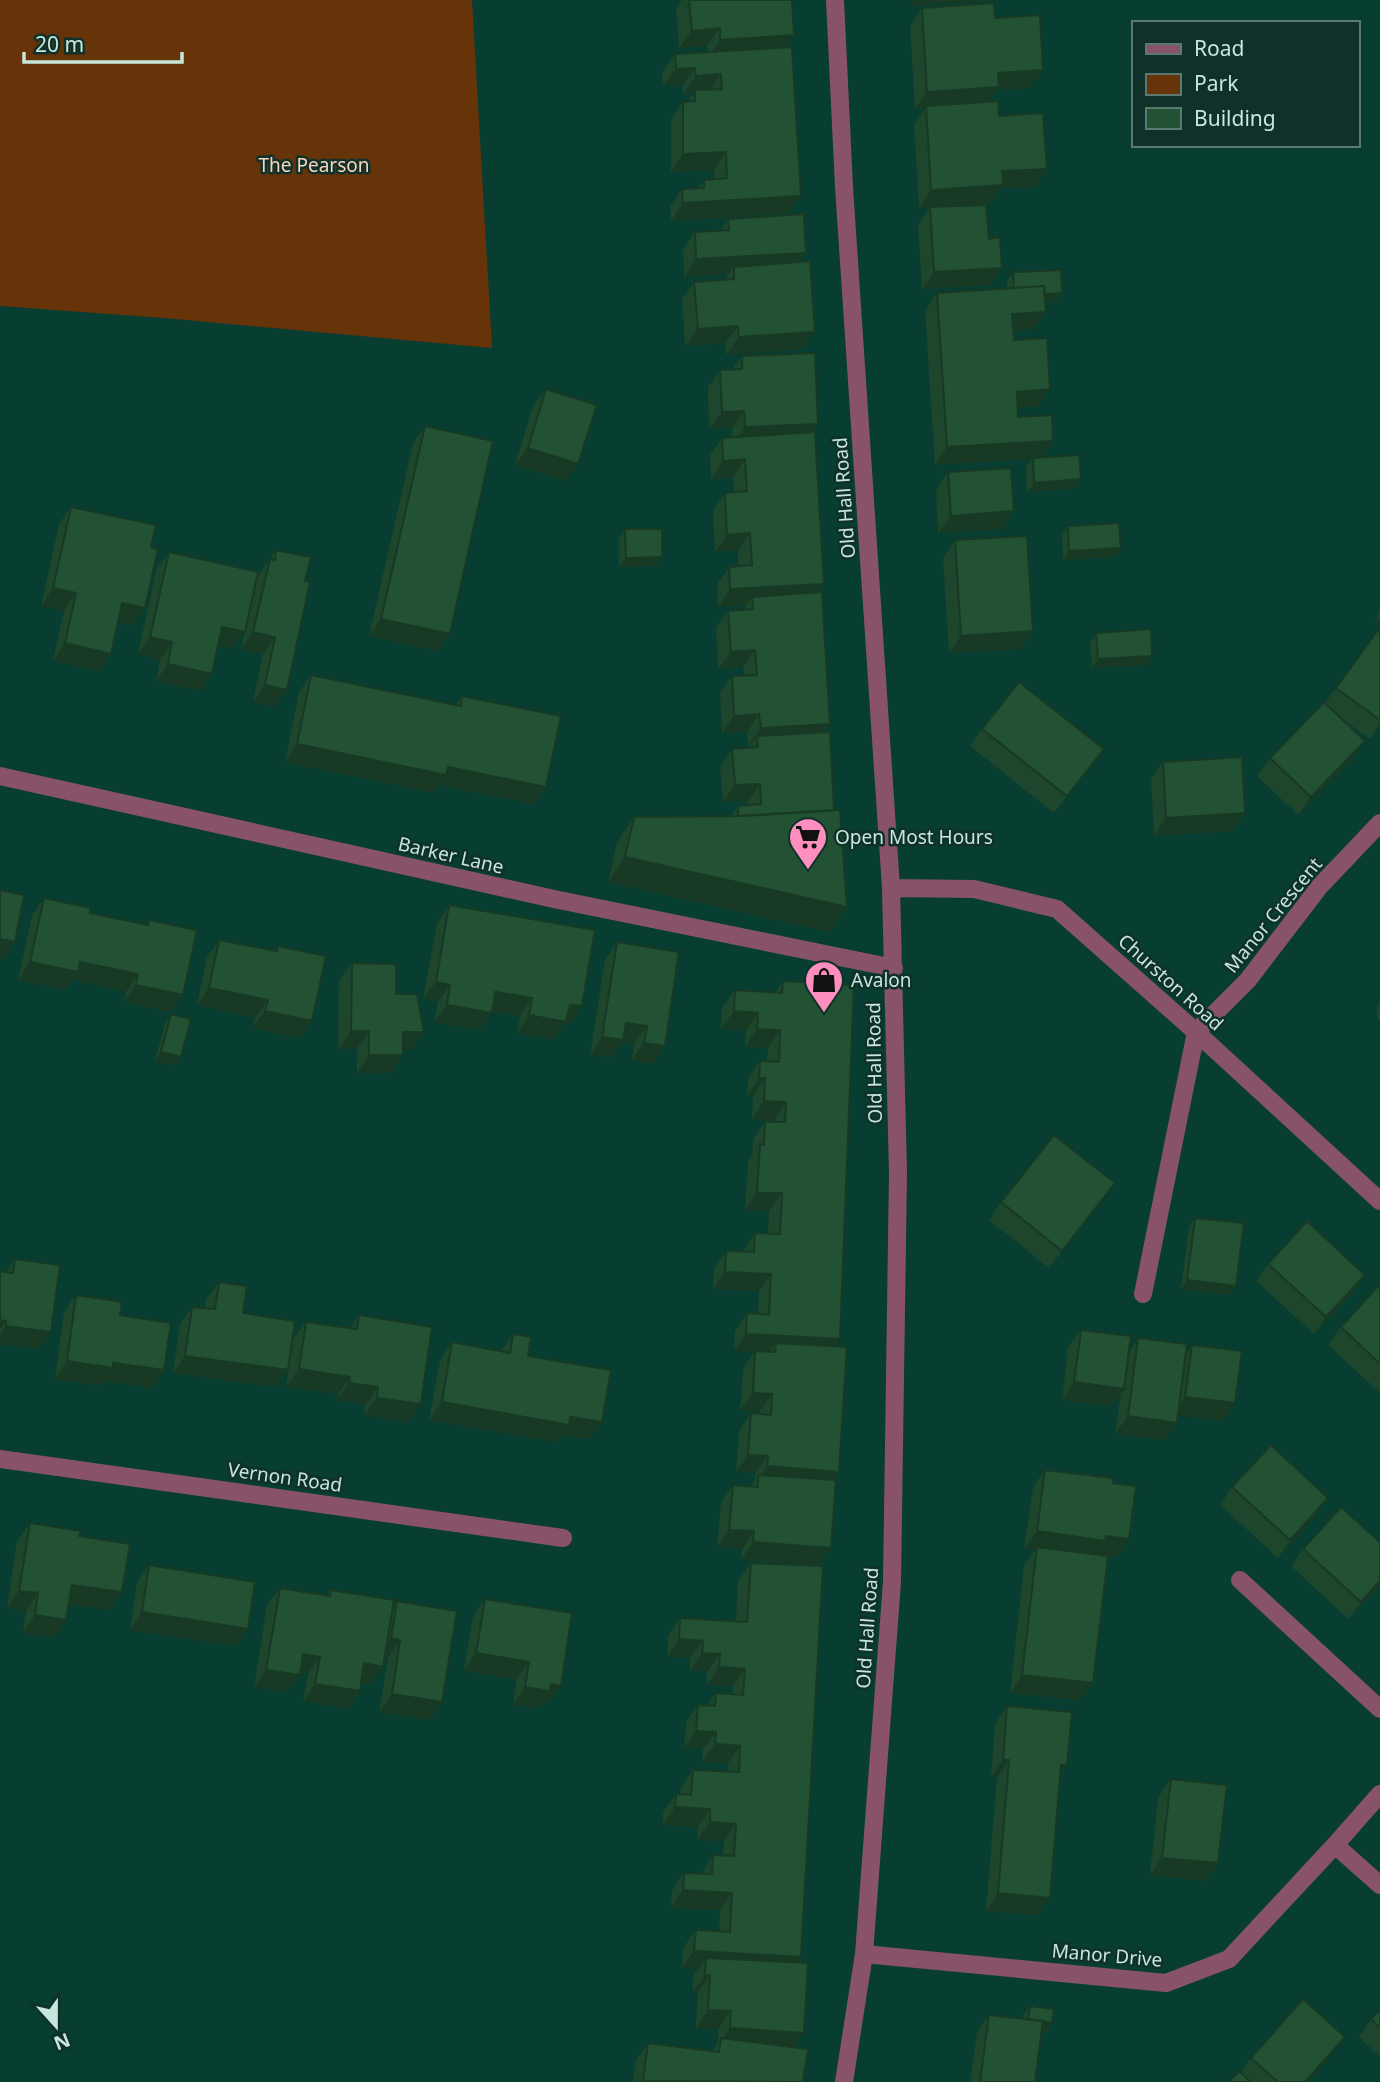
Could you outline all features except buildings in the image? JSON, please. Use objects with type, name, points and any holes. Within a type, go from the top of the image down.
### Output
[{"type":"street","name":"Old Hall Road","points":[[835,0],[844,187],[891,887],[898,1173],[892,1582],[864,1954],[844,2082]]},
{"type":"street","name":"Barker Lane","points":[[0,776],[554,899],[894,968]]},
{"type":"street","name":"Manor Crescent","points":[[1196,1032],[1248,980],[1320,887],[1380,823]]},
{"type":"street","name":"Churston Road","points":[[891,887],[974,889],[1057,909],[1380,1201]]},
{"type":"street","points":[[1143,1294],[1196,1032]]},
{"type":"street","name":"Vernon Road","points":[[0,1459],[563,1538]]},
{"type":"street","points":[[1240,1580],[1380,1709]]},
{"type":"street","name":"Manor Drive","points":[[864,1954],[1166,1983],[1229,1959],[1380,1794]]},
{"type":"street","points":[[1335,1845],[1380,1885]]},
{"type":"green space","name":"The Pearson","points":[[0,0],[472,0],[492,348],[0,306]]},
{"type":"place","name":"Open Most Hours","points":[[808,871]]},
{"type":"place","name":"Avalon","points":[[824,1014]]}]
